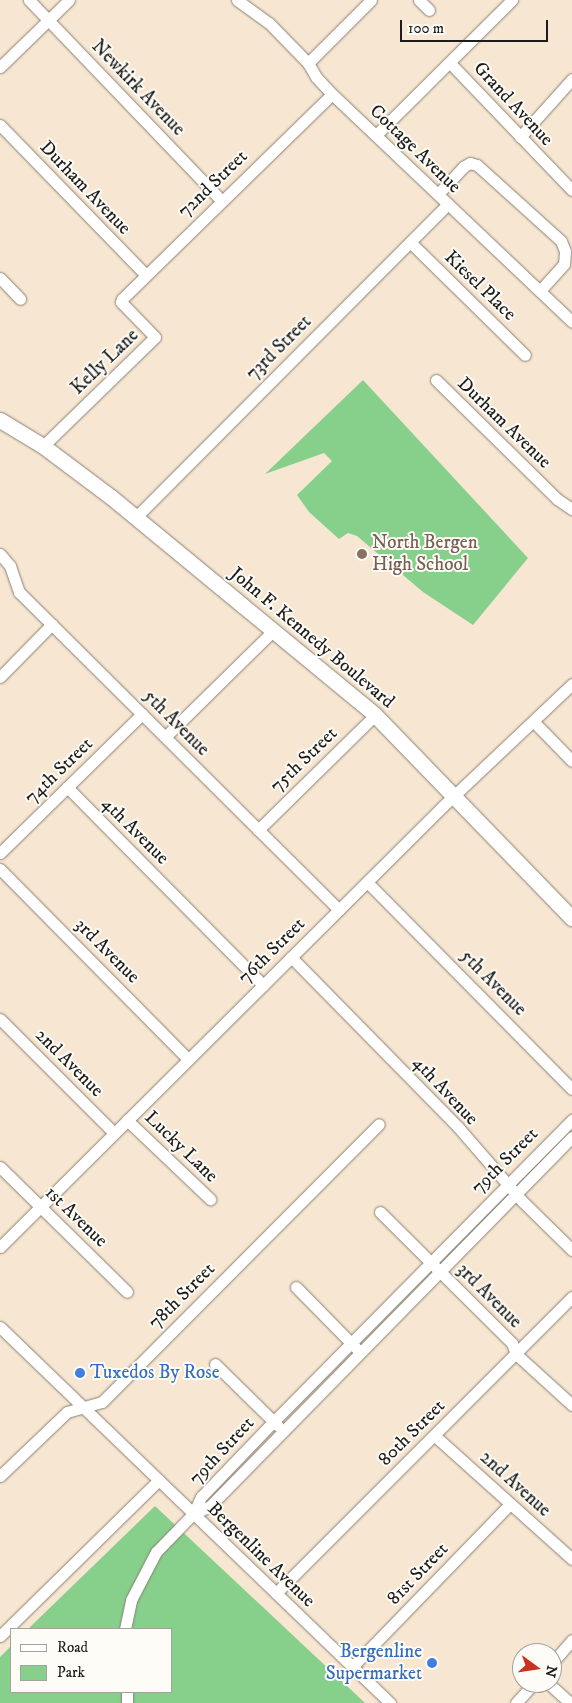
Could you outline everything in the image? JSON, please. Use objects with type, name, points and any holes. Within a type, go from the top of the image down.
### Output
[{"type":"main road","name":"John F. Kennedy Boulevard","points":[[0,420],[43,446],[136,517],[375,716],[572,918]]},
{"type":"street","name":"Newkirk Avenue","points":[[30,0],[220,200]]},
{"type":"street","points":[[0,67],[69,0]]},
{"type":"street","name":"Cottage Avenue","points":[[237,0],[270,23],[308,63],[316,77],[332,94],[572,322]]},
{"type":"street","points":[[308,63],[371,0]]},
{"type":"street","points":[[419,0],[429,10]]},
{"type":"street","points":[[376,135],[512,0]]},
{"type":"street","name":"Grand Avenue","points":[[450,63],[572,190]]},
{"type":"street","points":[[520,137],[572,79]]},
{"type":"street","name":"72nd Street","points":[[121,302],[145,274],[220,200],[332,94]]},
{"type":"street","name":"Durham Avenue","points":[[0,125],[145,274]]},
{"type":"street","points":[[438,194],[463,166],[470,163],[477,165],[560,241],[565,251],[564,264],[540,291]]},
{"type":"street","name":"73rd Street","points":[[136,517],[448,204]]},
{"type":"street","name":"Kiesel Place","points":[[410,242],[525,354]]},
{"type":"street","points":[[0,278],[20,298]]},
{"type":"street","name":"Kelly Lane","points":[[43,446],[155,337],[121,302]]},
{"type":"street","name":"Durham Avenue","points":[[436,380],[557,499],[572,509]]},
{"type":"street","name":"5th Avenue","points":[[0,554],[10,566],[19,592],[339,910]]},
{"type":"street","points":[[0,678],[52,624]]},
{"type":"street","points":[[166,736],[273,631]]},
{"type":"street","name":"76th Street","points":[[0,1247],[453,797],[572,684]]},
{"type":"street","name":"74th Street","points":[[0,853],[142,714]]},
{"type":"street","name":"75th Street","points":[[258,830],[375,716]]},
{"type":"street","points":[[534,722],[572,761]]},
{"type":"street","name":"4th Avenue","points":[[67,787],[263,985]]},
{"type":"street","name":"3rd Avenue","points":[[0,869],[188,1059]]},
{"type":"street","name":"5th Avenue","points":[[367,882],[572,1089]]},
{"type":"street","name":"4th Avenue","points":[[291,957],[458,1127],[516,1194],[572,1250]]},
{"type":"street","name":"2nd Avenue","points":[[0,1019],[114,1133]]},
{"type":"street","name":"Lucky Lane","points":[[127,1120],[210,1200]]},
{"type":"street","name":"79th Street","points":[[278,1425],[351,1343],[430,1261],[572,1120]]},
{"type":"street","name":"78th Street","points":[[0,1476],[67,1412],[102,1402],[379,1124]]},
{"type":"street","name":"79th Street","points":[[125,1628],[131,1600],[147,1566],[156,1552],[193,1514],[201,1497],[360,1352],[572,1137]]},
{"type":"street","name":"1st Avenue","points":[[0,1167],[127,1292]]},
{"type":"street","name":"3rd Avenue","points":[[380,1212],[512,1343],[516,1354],[572,1405]]},
{"type":"street","points":[[296,1287],[360,1352]]},
{"type":"street","name":"80th Street","points":[[276,1593],[572,1297]]},
{"type":"street","name":"Bergenline Avenue","points":[[0,1327],[390,1703]]},
{"type":"street","points":[[215,1364],[278,1425]]},
{"type":"street","name":"2nd Avenue","points":[[435,1436],[572,1559]]},
{"type":"street","name":"79th Street","points":[[0,1636],[158,1481]]},
{"type":"street","name":"81st Street","points":[[352,1668],[510,1504]]},
{"type":"street","points":[[562,1652],[572,1640]]},
{"type":"street","points":[[516,1703],[525,1693]]},
{"type":"street","points":[[559,1693],[570,1703]]},
{"type":"green space","points":[[363,380],[528,558],[473,625],[423,592],[357,536],[348,533],[339,539],[309,512],[297,495],[332,461],[324,453],[265,474]]},
{"type":"green space","points":[[155,1506],[365,1703],[0,1703],[0,1657],[10,1647],[10,1693],[172,1693],[172,1628],[29,1628]]},
{"type":"place","name":"North Bergen High School","points":[[362,554]]},
{"type":"place","name":"Tuxedos By Rose","points":[[80,1373]]},
{"type":"place","name":"Bergenline Supermarket","points":[[432,1663]]}]
